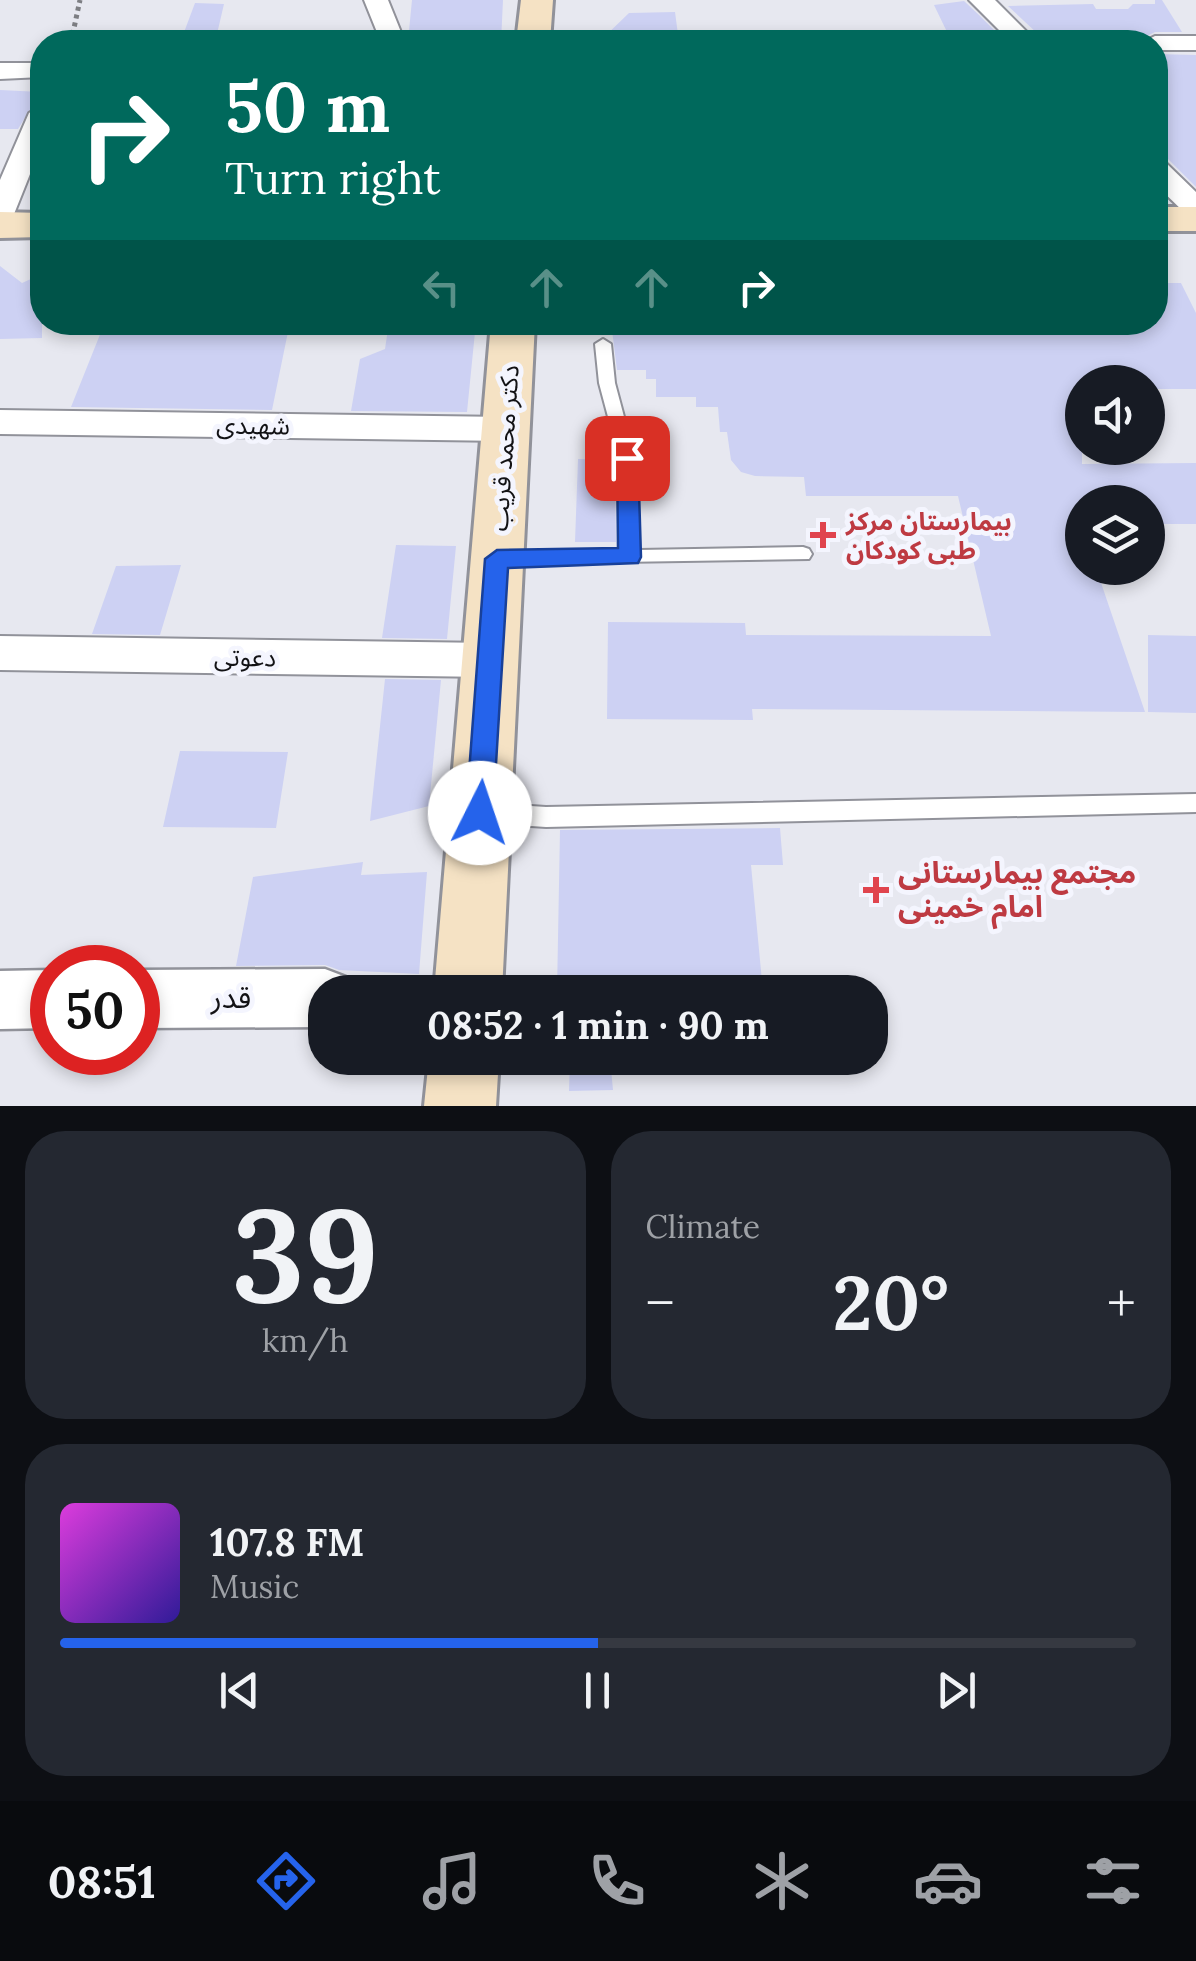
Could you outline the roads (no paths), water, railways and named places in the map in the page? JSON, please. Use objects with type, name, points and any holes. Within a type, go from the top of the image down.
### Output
[{"type":"main road","points":[[534,30],[537,0]]},
{"type":"main road","points":[[1168,219],[1196,220]]},
{"type":"main road","points":[[0,225],[30,224]]},
{"type":"main road","name":"دکتر محمد قریب","points":[[469,975],[512,335]]},
{"type":"main road","points":[[460,1106],[463,1075]]},
{"type":"street","points":[[376,0],[388,30]]},
{"type":"street","points":[[981,0],[1012,30]]},
{"type":"street","points":[[1168,43],[1196,43]]},
{"type":"street","points":[[0,71],[30,70]]},
{"type":"street","points":[[0,214],[30,142]]},
{"type":"street","points":[[1168,181],[1196,208]]},
{"type":"street","name":"شهیدی","points":[[0,422],[506,428]]},
{"type":"street","name":"دعوتی","points":[[0,653],[490,660]]},
{"type":"street","name":"قدر","points":[[160,999],[308,998]]},
{"type":"street","points":[[0,1000],[30,1000]]},
{"type":"lane","points":[[603,344],[607,383],[627,458],[630,557]]},
{"type":"lane","points":[[497,559],[803,554]]},
{"type":"lane","points":[[480,813],[546,817],[1196,803]]},
{"type":"place","name":"بیمارستان مرکز طبی کودکان","points":[[823,535]]},
{"type":"place","name":"مجتمع بیمارستانی امام خمینی","points":[[876,890]]}]
